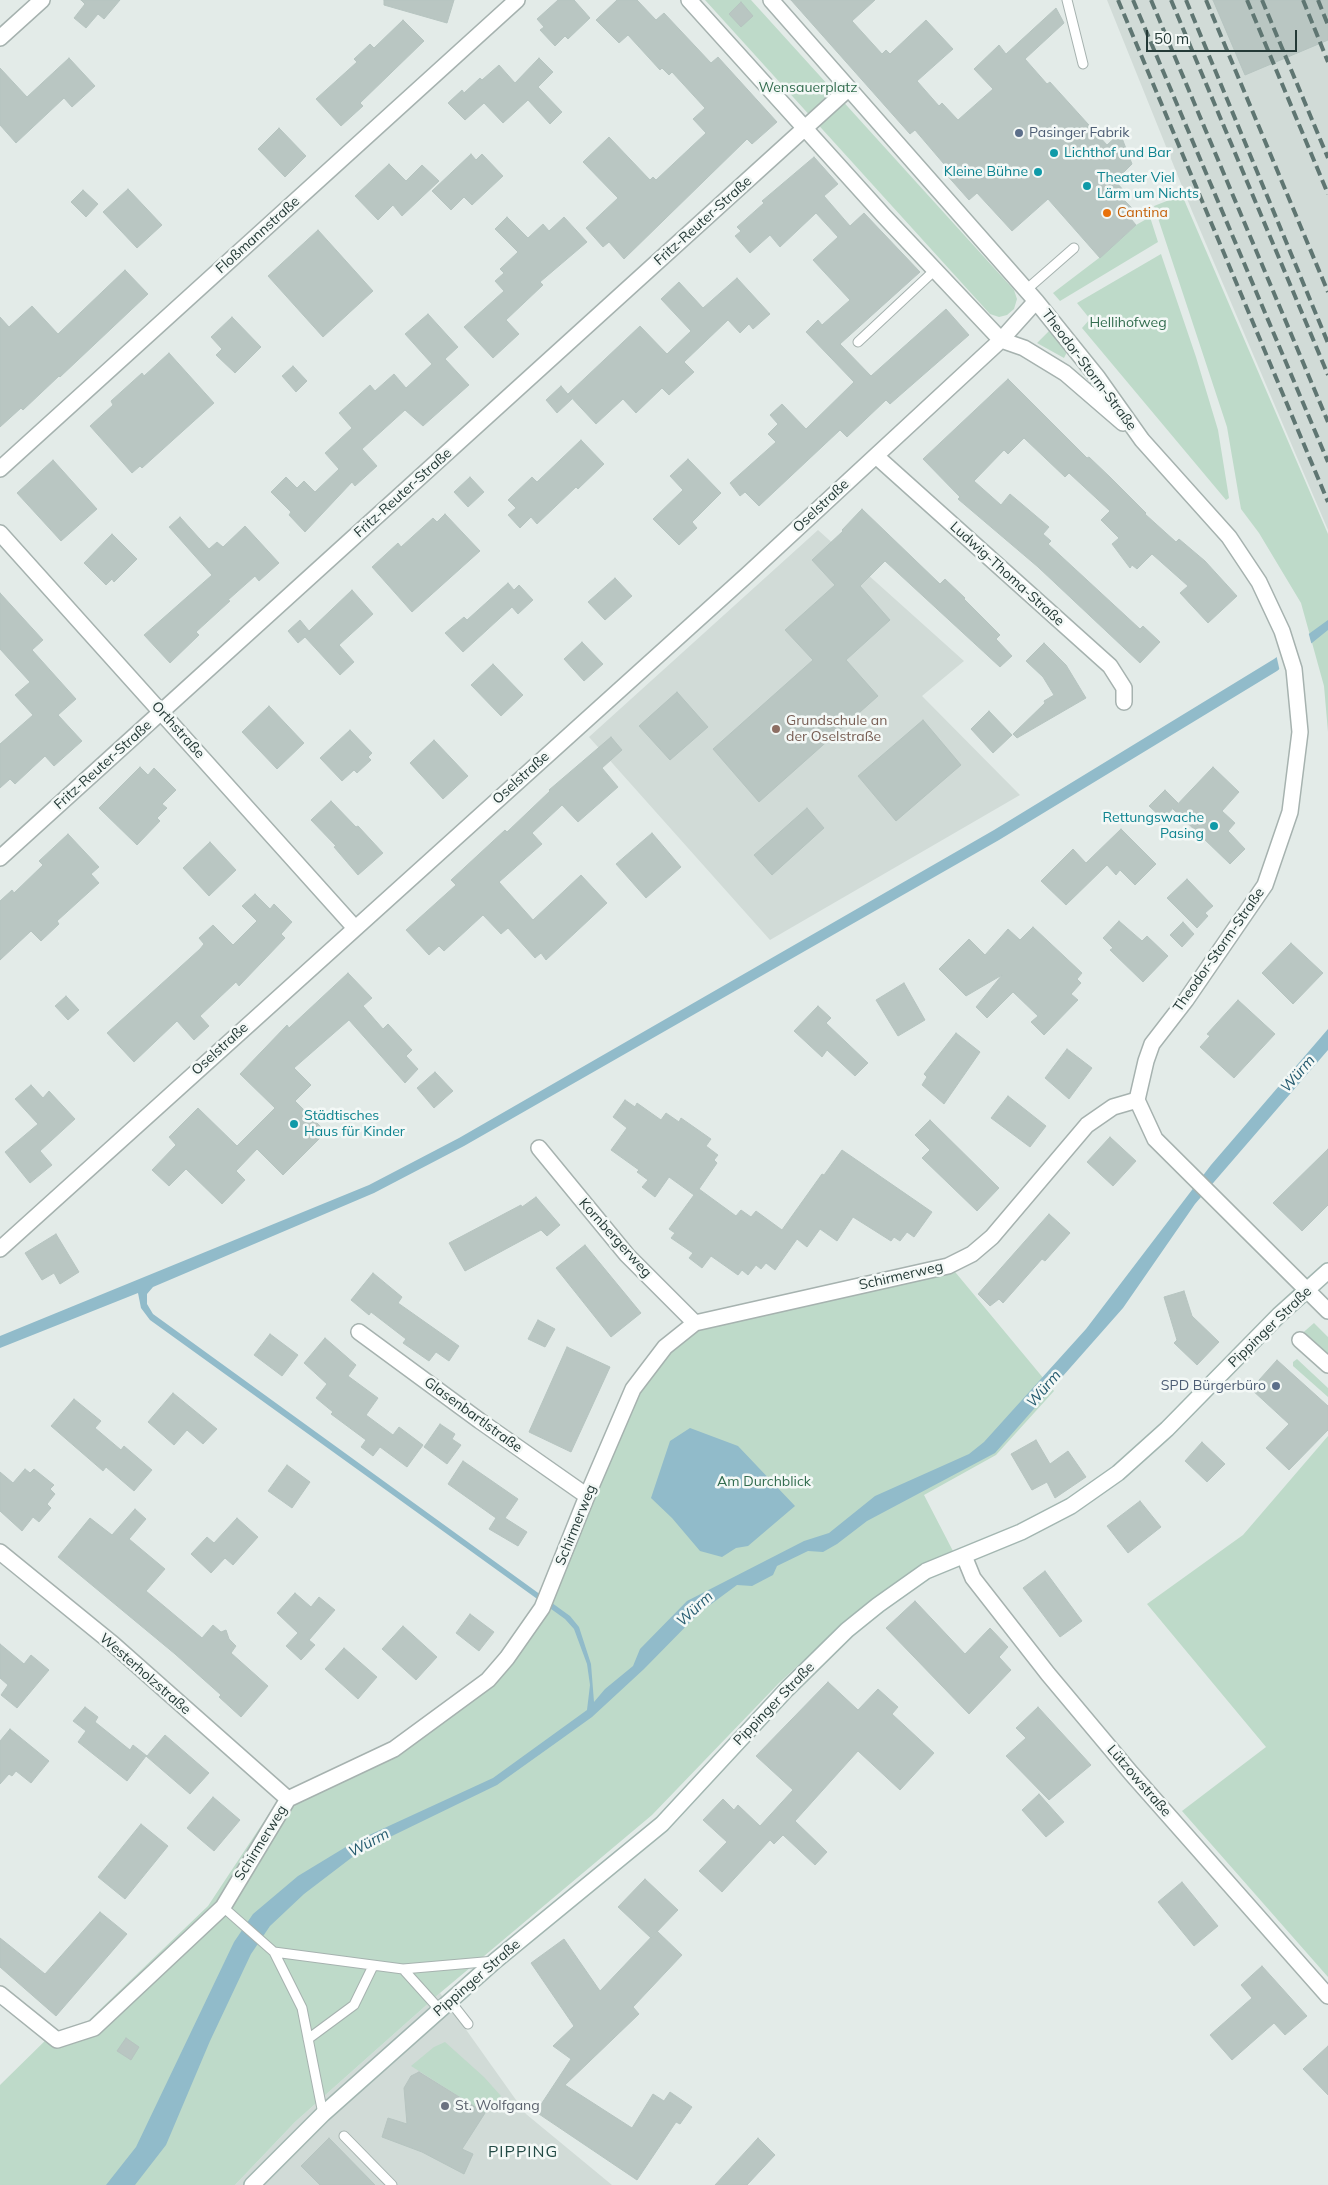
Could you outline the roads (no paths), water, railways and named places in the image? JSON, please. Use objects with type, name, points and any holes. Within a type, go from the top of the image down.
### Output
[{"type":"street","points":[[0,38],[42,0]]},
{"type":"street","name":"Floßmannstraße","points":[[0,469],[517,0]]},
{"type":"street","points":[[689,0],[1001,340]]},
{"type":"street","points":[[771,0],[1031,295]]},
{"type":"street","points":[[806,128],[848,89]]},
{"type":"street","name":"Fritz-Reuter-Straße","points":[[0,858],[806,128]]},
{"type":"street","name":"Oselstraße","points":[[0,1249],[747,575],[876,456],[1001,340],[1031,295]]},
{"type":"street","name":"Theodor-Storm-Straße","points":[[1031,295],[1098,378],[1142,440],[1229,538],[1259,582],[1284,636],[1294,669],[1300,732],[1290,812],[1265,885],[1186,1000],[1152,1044],[1137,1100]]},
{"type":"street","name":"Theodor-Storm-Straße","points":[[1001,340],[1024,348],[1065,373],[1142,440]]},
{"type":"street","name":"Ludwig-Thoma-Straße","points":[[876,456],[1110,666],[1124,688],[1124,702]]},
{"type":"street","name":"Orthstraße","points":[[0,533],[355,928]]},
{"type":"street","points":[[1137,1100],[1155,1139],[1328,1311]]},
{"type":"street","name":"Schirmerweg","points":[[0,1994],[57,2040],[94,2028],[223,1907],[288,1799],[394,1749],[488,1680],[507,1658],[542,1608],[633,1389],[665,1347],[695,1323],[948,1266],[972,1254],[992,1237],[1087,1125],[1113,1108],[1137,1100]]},
{"type":"street","name":"Kornbergerweg","points":[[539,1148],[627,1255],[695,1323]]},
{"type":"street","name":"Pippinger Straße","points":[[252,2185],[323,2114],[495,1960],[662,1824],[787,1689],[847,1630],[878,1604],[918,1576],[1020,1532],[1071,1506],[1118,1473],[1167,1429],[1306,1290],[1328,1271]]},
{"type":"street","name":"Glasenbartlstraße","points":[[359,1332],[480,1421],[587,1496]]},
{"type":"street","points":[[1300,1340],[1328,1365]]},
{"type":"street","name":"Westerholzstraße","points":[[0,1552],[112,1644],[288,1799]]},
{"type":"street","name":"Lützowstraße","points":[[964,1556],[973,1578],[1054,1682],[1131,1773],[1328,1996]]},
{"type":"lane","points":[[1067,0],[1083,64]]},
{"type":"lane","points":[[1031,295],[1074,248]]},
{"type":"lane","points":[[858,342],[935,270]]},
{"type":"lane","points":[[223,1907],[274,1952],[302,2008],[323,2114]]},
{"type":"lane","points":[[274,1952],[403,1969],[495,1960]]},
{"type":"lane","points":[[308,2039],[354,2005],[373,1966]]},
{"type":"lane","points":[[403,1969],[468,2024]]},
{"type":"lane","points":[[344,2136],[392,2185]]},
{"type":"water","name":"Würm","points":[[1328,620],[1328,630],[1277,671],[999,840],[464,1146],[374,1193],[153,1287],[147,1294],[147,1304],[153,1314],[570,1616],[579,1627],[591,1664],[594,1702],[605,1689],[633,1666],[640,1649],[687,1601],[804,1541],[829,1533],[875,1496],[969,1454],[984,1442],[1086,1329],[1211,1165],[1328,1029],[1328,1050],[1195,1204],[1123,1308],[995,1453],[867,1521],[837,1544],[823,1552],[808,1551],[777,1566],[773,1575],[752,1586],[737,1585],[699,1613],[644,1669],[592,1717],[497,1785],[359,1852],[304,1894],[270,1926],[251,1954],[210,2041],[166,2145],[135,2185],[106,2185],[136,2147],[234,1942],[253,1914],[298,1876],[354,1842],[493,1778],[587,1710],[590,1685],[587,1664],[574,1629],[565,1619],[150,1320],[141,1308],[138,1293],[0,1348],[0,1336],[369,1185],[459,1138],[994,830],[1274,659]]},
{"type":"water","points":[[690,1428],[738,1446],[795,1506],[748,1546],[736,1548],[722,1557],[700,1551],[672,1518],[651,1498],[670,1441]]},
{"type":"railway","points":[[1118,0],[1328,502]]},
{"type":"railway","points":[[1133,0],[1328,462]]},
{"type":"railway","points":[[1151,0],[1328,422]]},
{"type":"railway","points":[[1171,0],[1328,375]]},
{"type":"railway","points":[[1186,0],[1328,343]]},
{"type":"railway","points":[[1206,0],[1328,292]]},
{"type":"railway","points":[[1247,0],[1328,194]]},
{"type":"railway","points":[[1262,0],[1328,158]]},
{"type":"railway","points":[[1303,0],[1328,62]]},
{"type":"railway","points":[[1318,0],[1328,25]]},
{"type":"place","name":"Pasinger Fabrik","points":[[1019,133]]},
{"type":"place","name":"Lichthof und Bar","points":[[1054,153]]},
{"type":"place","name":"Kleine Bühne","points":[[1038,172]]},
{"type":"place","name":"Theater Viel Lärm um Nichts","points":[[1087,186]]},
{"type":"place","name":"Cantina","points":[[1107,213]]},
{"type":"place","name":"Grundschule an der Oselstraße","points":[[776,729]]},
{"type":"place","name":"Rettungswache Pasing","points":[[1214,826]]},
{"type":"place","name":"Städtisches Haus für Kinder","points":[[294,1124]]},
{"type":"place","name":"SPD Bürgerbüro","points":[[1276,1386]]},
{"type":"place","name":"St. Wolfgang","points":[[445,2106]]},
{"type":"district","name":"PIPPING","points":[[523,2152]]},
{"type":"park label","name":"Wensauerplatz","points":[[808,88]]},
{"type":"park label","name":"Hellihofweg","points":[[1128,323]]},
{"type":"park label","name":"Am Durchblick","points":[[764,1482]]}]
